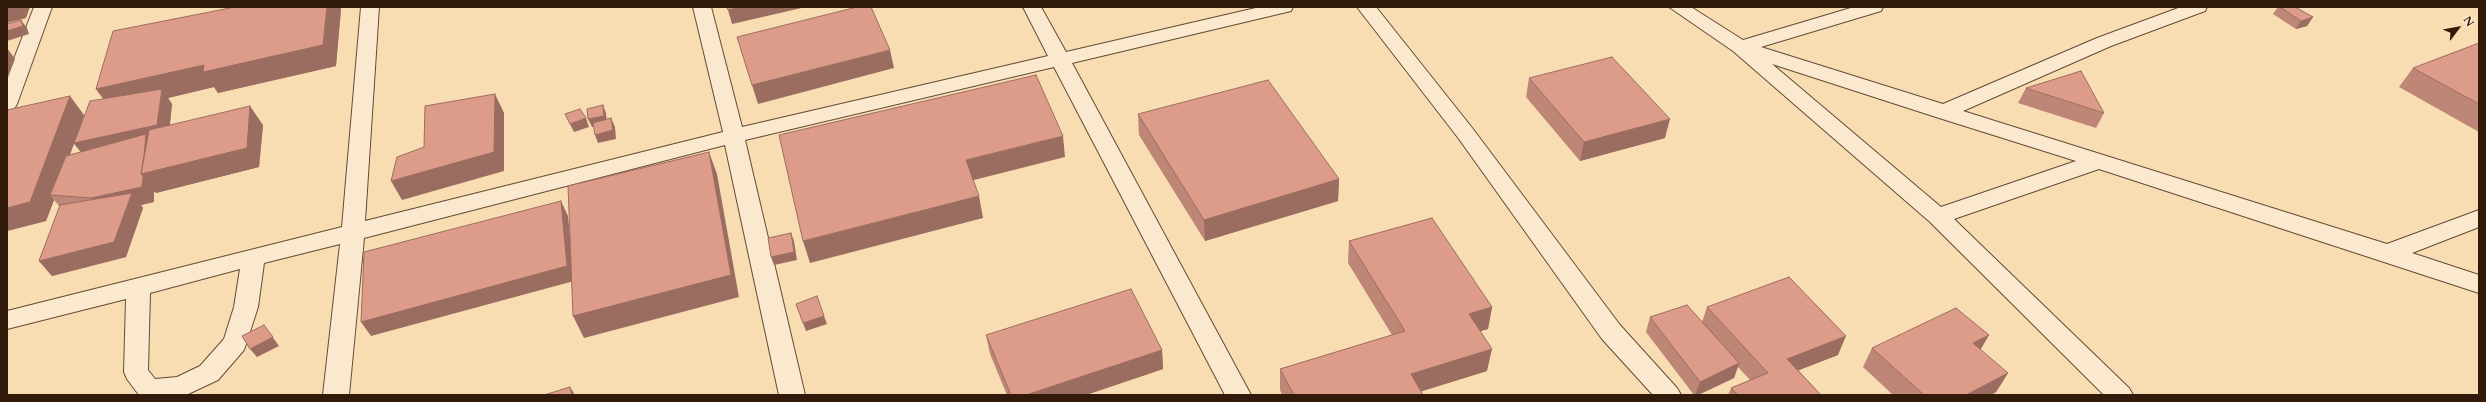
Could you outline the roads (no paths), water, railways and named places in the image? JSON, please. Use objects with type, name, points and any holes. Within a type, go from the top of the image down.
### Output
[{"type":"street","points":[[7,104],[43,7]]},
{"type":"street","points":[[336,395],[353,231],[370,7]]},
{"type":"street","points":[[702,7],[734,136],[792,395]]},
{"type":"street","points":[[1032,7],[1238,395]]},
{"type":"street","points":[[7,320],[254,256],[734,136],[1284,7]]},
{"type":"street","points":[[1366,7],[1466,134],[1611,332],[1668,395]]},
{"type":"street","points":[[1678,7],[1740,47],[1938,216],[2110,393]]},
{"type":"street","points":[[1740,47],[1874,7]]},
{"type":"street","points":[[1943,112],[2104,42],[2198,7]]},
{"type":"street","points":[[1740,47],[2388,253],[2479,284]]},
{"type":"street","points":[[1938,216],[2099,161]]},
{"type":"street","points":[[2388,253],[2479,218]]},
{"type":"street","points":[[138,286],[136,372],[149,390],[180,387],[208,373],[235,343],[246,307],[254,256]]}]
